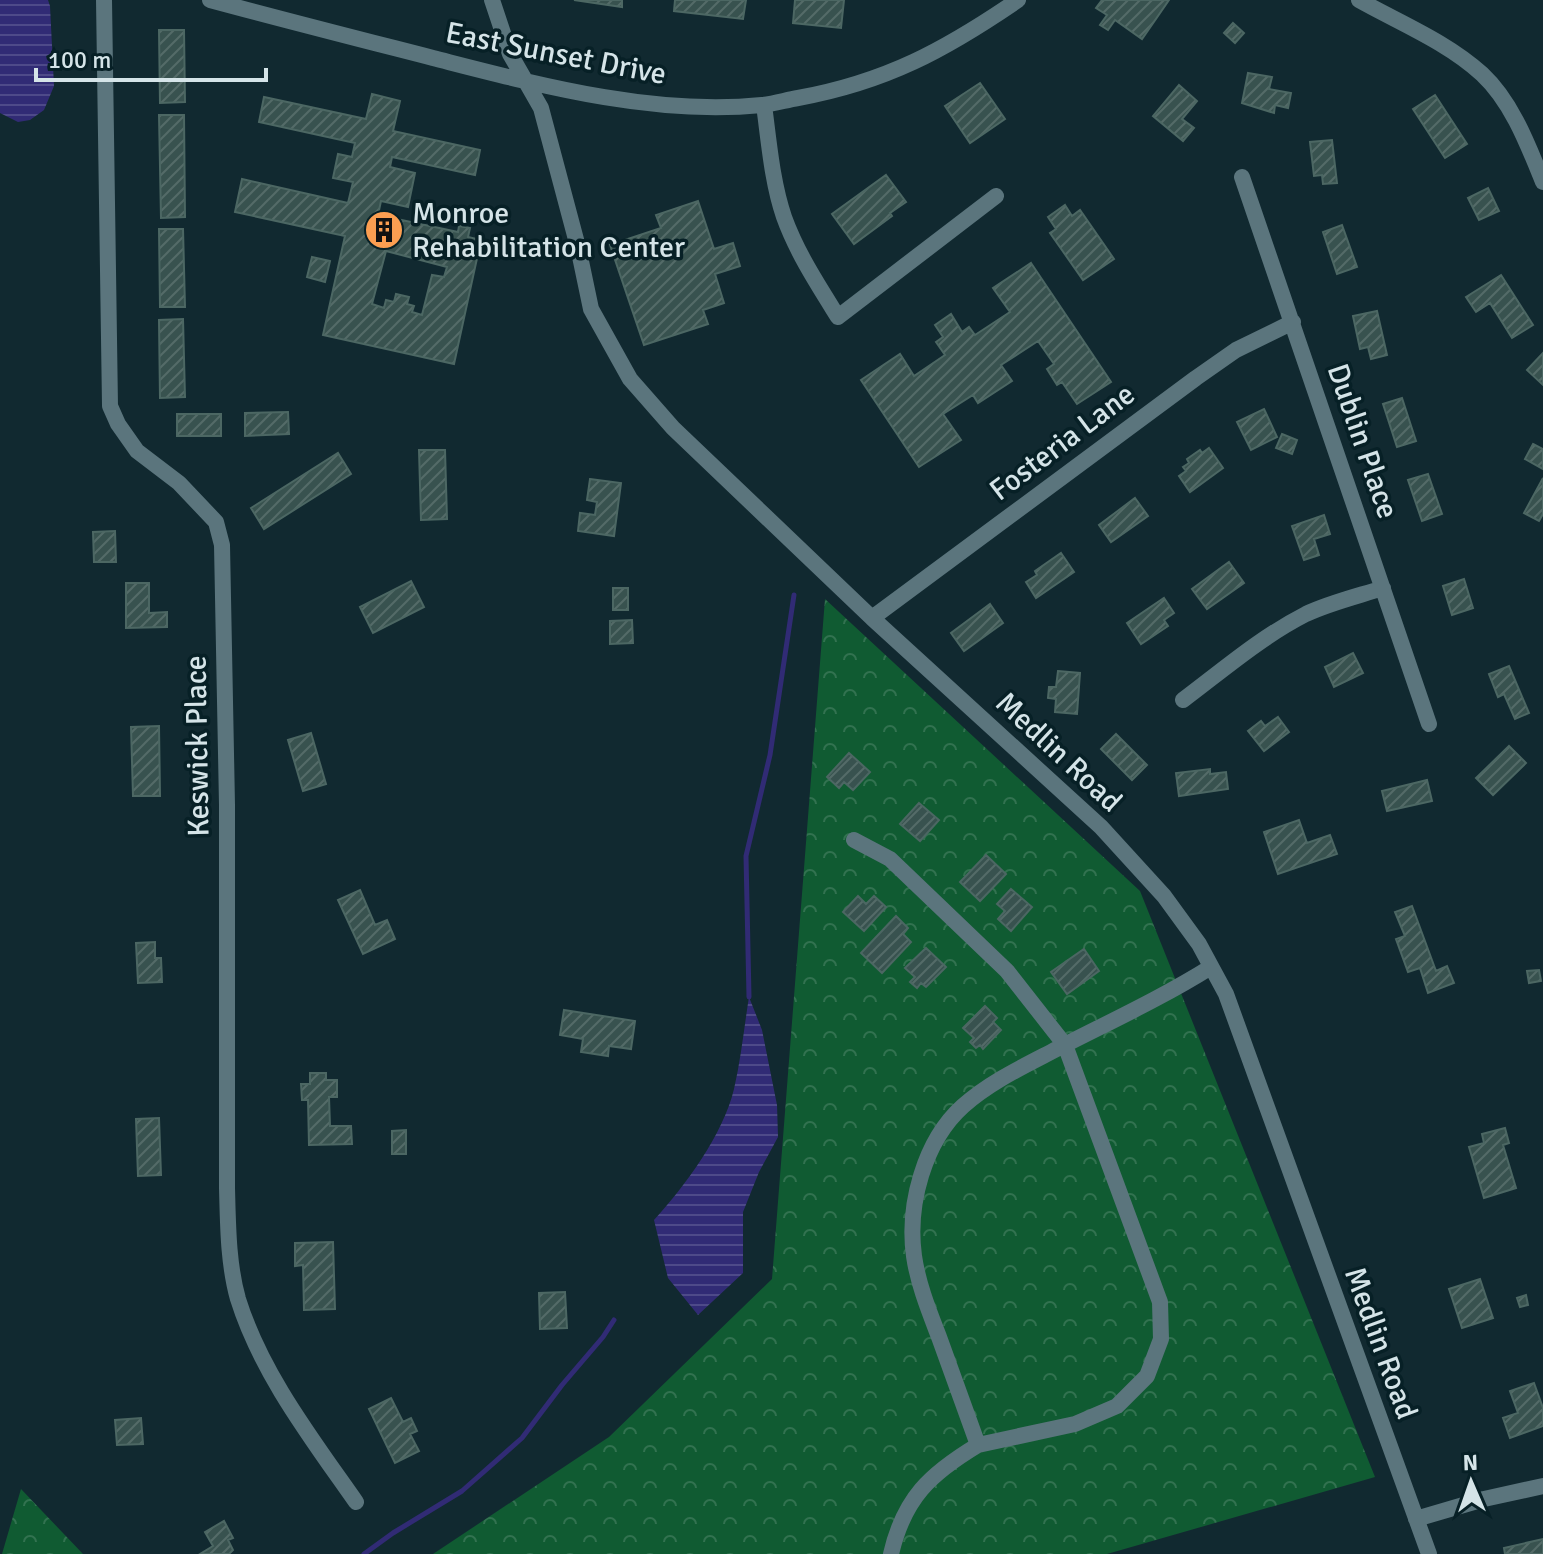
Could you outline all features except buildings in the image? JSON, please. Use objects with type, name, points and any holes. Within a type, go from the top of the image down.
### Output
[{"type":"street","name":"Keswick Place","points":[[104,0],[110,406],[118,424],[137,451],[179,483],[216,522],[222,545],[227,805],[227,1188],[229,1239],[237,1297],[257,1346],[299,1420],[356,1502]]},
{"type":"street","name":"East Sunset Drive","points":[[210,0],[525,82],[668,105],[764,105],[837,91],[876,79],[928,56],[968,34],[1018,0]]},
{"type":"street","name":"Medlin Road","points":[[492,0],[510,54],[541,108],[591,309],[630,379],[673,428],[872,618],[1101,827],[1164,896],[1199,944],[1226,994],[1429,1554]]},
{"type":"street","points":[[1359,0],[1456,54],[1482,74],[1510,111],[1528,143],[1543,182]]},
{"type":"street","points":[[764,105],[784,216],[805,265],[838,317],[996,196]]},
{"type":"street","name":"Dublin Place","points":[[1242,177],[1429,724]]},
{"type":"street","name":"Fosteria Lane","points":[[872,618],[1196,378],[1236,350],[1293,322]]},
{"type":"street","points":[[1183,700],[1290,623],[1310,612],[1383,588]]},
{"type":"street","points":[[854,840],[890,859],[1007,971],[1065,1045],[1160,1302],[1161,1339],[1147,1376],[1117,1406],[1075,1424],[978,1445],[943,1466],[916,1493],[896,1531],[891,1554]]},
{"type":"street","points":[[978,1445],[922,1291],[914,1255],[913,1223],[919,1181],[935,1142],[961,1108],[991,1084],[1180,987],[1211,967]]},
{"type":"street","points":[[1416,1519],[1543,1486]]},
{"type":"green space","points":[[825,599],[1140,891],[1375,1477],[1107,1554],[433,1554],[609,1437],[772,1279]]},
{"type":"green space","points":[[21,1489],[83,1554],[2,1554]]},
{"type":"shaded area","points":[[0,0],[48,0],[50,6],[54,86],[44,110],[30,120],[18,122],[0,113]]},
{"type":"shaded area","points":[[749,997],[762,1030],[777,1105],[778,1137],[759,1172],[743,1212],[743,1273],[698,1315],[668,1278],[654,1220],[690,1176],[712,1142],[729,1106],[741,1055]]},
{"type":"waterway","points":[[749,997],[746,856],[770,755],[794,595]]},
{"type":"waterway","points":[[364,1554],[462,1491],[522,1438],[614,1320]]},
{"type":"place","name":"Monroe Rehabilitation Center","points":[[384,230]]}]
